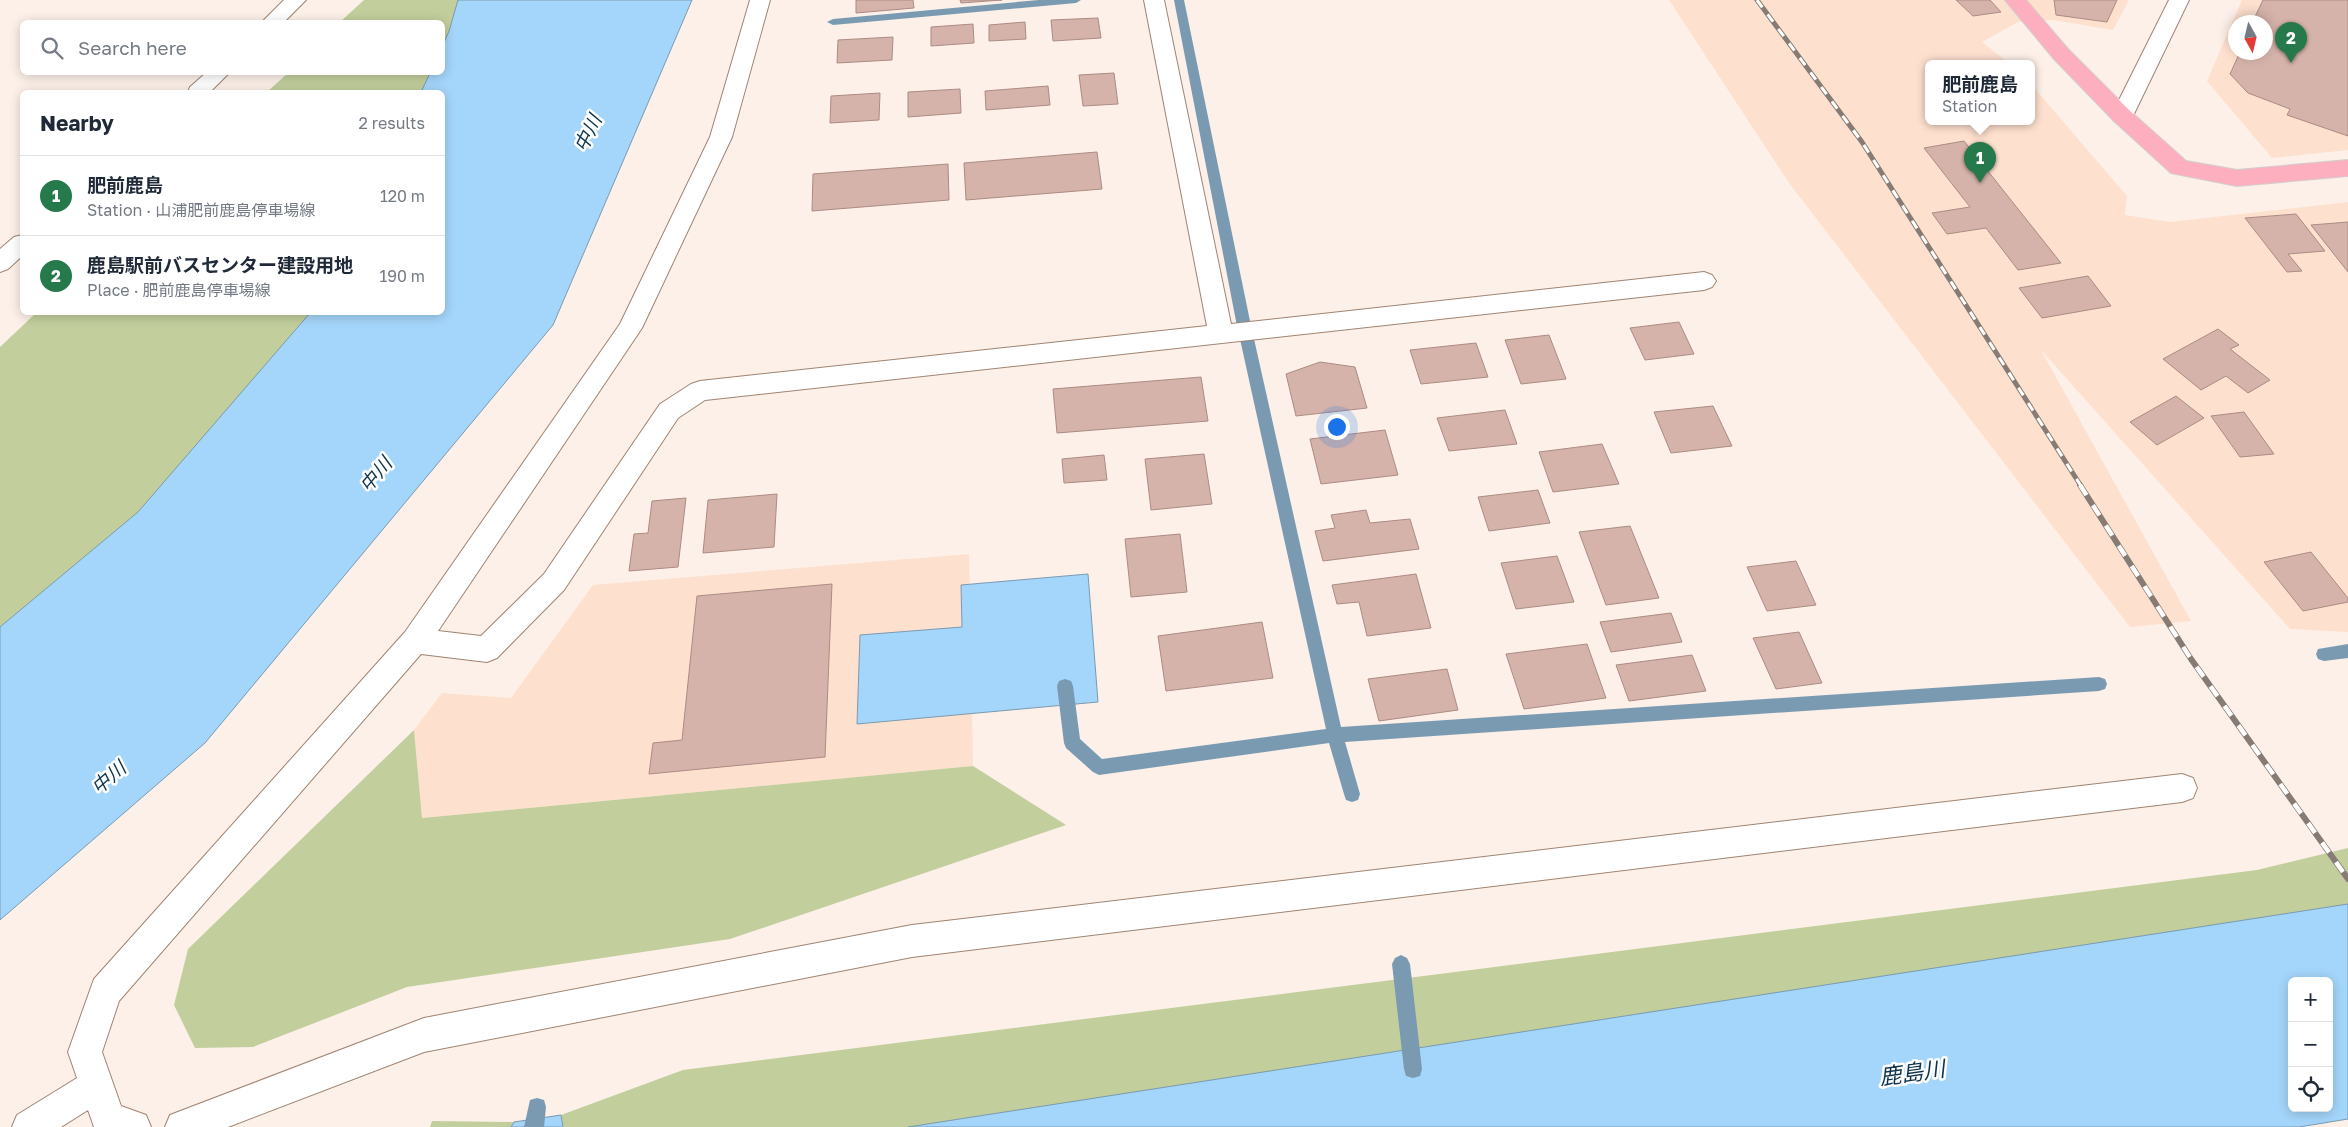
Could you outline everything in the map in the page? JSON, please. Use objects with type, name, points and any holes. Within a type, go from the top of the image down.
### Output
[{"type":"main road","points":[[2015,0],[2061,54],[2122,116],[2179,168],[2237,178],[2348,168]]},
{"type":"street","points":[[274,20],[296,0]]},
{"type":"street","points":[[134,1127],[109,1120],[85,1052],[106,991],[415,642],[630,328],[721,136],[760,0]]},
{"type":"street","points":[[1154,0],[1222,334]]},
{"type":"street","points":[[2122,116],[2179,0]]},
{"type":"street","points":[[200,90],[217,75]]},
{"type":"street","points":[[0,263],[20,245]]},
{"type":"street","points":[[415,642],[487,649],[554,582],[668,411],[700,390],[1704,282]]},
{"type":"street","points":[[182,1127],[424,1035],[912,941],[2182,788]]},
{"type":"street","points":[[28,1127],[97,1085]]},
{"type":"shaded area","points":[[1669,0],[2129,0],[2113,30],[2053,20],[2018,22],[1982,42],[2005,60],[1925,60],[1925,125],[2035,125],[2035,89],[2127,196],[2125,215],[2170,222],[2348,202],[2348,632],[2290,629],[2041,350],[2191,621],[2130,627],[1789,183]]},
{"type":"shaded area","points":[[2242,0],[2348,0],[2348,150],[2272,158],[2207,81],[2228,32],[2228,60],[2273,60],[2273,15],[2236,15]]},
{"type":"shaded area","points":[[969,554],[973,766],[422,818],[414,730],[442,693],[511,698],[593,585]]},
{"type":"green space","points":[[364,0],[619,0],[445,90],[269,90],[286,75],[445,75],[445,20],[342,20]]},
{"type":"green space","points":[[34,315],[398,315],[0,806],[0,347]]},
{"type":"green space","points":[[414,730],[422,818],[973,766],[1066,825],[730,939],[407,987],[253,1047],[195,1048],[174,1005],[188,949]]},
{"type":"green space","points":[[2348,848],[2348,960],[1309,1127],[430,1127],[432,1121],[514,1122],[561,1115],[683,1070],[2257,870]]},
{"type":"water","name":"中川","points":[[458,0],[692,0],[553,325],[205,743],[0,920],[0,627],[138,512],[308,315],[445,315],[445,90],[422,90],[429,75],[445,75],[445,40]]},
{"type":"water","points":[[1088,574],[1098,702],[857,724],[860,635],[962,627],[961,585]]},
{"type":"water","name":"鹿島川","points":[[2348,904],[2348,1119],[2299,1127],[908,1127]]},
{"type":"water","points":[[561,1115],[563,1127],[511,1127],[514,1122]]},
{"type":"building","points":[[856,0],[913,0],[914,8],[856,13]]},
{"type":"building","points":[[960,0],[1002,0],[961,3]]},
{"type":"building","points":[[1956,0],[1990,0],[2001,12],[1973,16]]},
{"type":"building","points":[[2054,0],[2117,0],[2107,22],[2056,15]]},
{"type":"building","points":[[2263,0],[2348,0],[2348,136],[2287,115],[2290,109],[2248,93],[2230,74],[2236,60],[2273,60],[2273,15],[2256,15]]},
{"type":"building","points":[[1098,18],[1101,38],[1053,41],[1051,20]]},
{"type":"building","points":[[1025,22],[1026,39],[989,41],[989,25]]},
{"type":"building","points":[[973,24],[974,43],[931,46],[931,27]]},
{"type":"building","points":[[893,37],[892,60],[837,63],[838,40]]},
{"type":"building","points":[[1114,73],[1118,104],[1083,106],[1079,75]]},
{"type":"building","points":[[1048,86],[1050,105],[986,110],[985,91]]},
{"type":"building","points":[[960,89],[961,113],[908,117],[908,92]]},
{"type":"building","points":[[880,93],[879,120],[830,123],[831,96]]},
{"type":"building","points":[[1964,141],[2061,263],[2018,270],[1986,228],[1947,234],[1932,213],[1970,207],[1924,148]]},
{"type":"building","points":[[1097,152],[1102,189],[966,200],[964,163]]},
{"type":"building","points":[[948,164],[949,200],[812,211],[813,174]]},
{"type":"building","points":[[2296,214],[2325,251],[2288,254],[2302,271],[2287,272],[2245,218]]},
{"type":"building","points":[[2348,222],[2348,272],[2311,225]]},
{"type":"building","points":[[2088,276],[2111,306],[2042,318],[2019,288]]},
{"type":"building","points":[[1679,322],[1694,354],[1645,360],[1630,328]]},
{"type":"building","points":[[2218,329],[2239,345],[2230,349],[2270,380],[2248,393],[2226,376],[2201,390],[2163,359]]},
{"type":"building","points":[[1549,335],[1566,379],[1521,384],[1505,340]]},
{"type":"building","points":[[1476,343],[1488,377],[1421,384],[1410,350]]},
{"type":"building","points":[[1320,362],[1355,367],[1367,408],[1296,416],[1286,374]]},
{"type":"building","points":[[1201,377],[1208,421],[1057,433],[1053,389]]},
{"type":"building","points":[[2176,396],[2204,418],[2157,445],[2130,422]]},
{"type":"building","points":[[1713,406],[1732,446],[1671,453],[1654,412]]},
{"type":"building","points":[[1505,410],[1517,444],[1449,451],[1437,418]]},
{"type":"building","points":[[2244,412],[2274,454],[2240,457],[2211,416]]},
{"type":"building","points":[[1385,430],[1398,475],[1321,484],[1310,439]]},
{"type":"building","points":[[1602,444],[1619,484],[1553,492],[1539,452]]},
{"type":"building","points":[[1204,454],[1212,504],[1151,510],[1145,459]]},
{"type":"building","points":[[1104,455],[1107,480],[1064,483],[1062,459]]},
{"type":"building","points":[[1538,490],[1550,523],[1489,531],[1478,497]]},
{"type":"building","points":[[777,494],[774,547],[703,553],[708,500]]},
{"type":"building","points":[[686,498],[678,567],[629,571],[634,534],[648,533],[652,501]]},
{"type":"building","points":[[1366,510],[1370,523],[1410,519],[1419,549],[1323,561],[1315,531],[1335,528],[1331,515]]},
{"type":"building","points":[[1630,526],[1659,598],[1606,605],[1579,532]]},
{"type":"building","points":[[1180,534],[1187,592],[1131,597],[1125,539]]},
{"type":"building","points":[[2311,552],[2348,598],[2348,602],[2303,611],[2264,562]]},
{"type":"building","points":[[1557,556],[1574,602],[1516,609],[1501,563]]},
{"type":"building","points":[[1796,561],[1816,605],[1767,611],[1747,567]]},
{"type":"building","points":[[1416,574],[1431,628],[1367,636],[1359,602],[1337,604],[1332,585]]},
{"type":"building","points":[[832,584],[825,757],[649,774],[653,743],[682,740],[697,596]]},
{"type":"building","points":[[1671,613],[1682,642],[1611,652],[1600,622]]},
{"type":"building","points":[[1262,622],[1273,678],[1166,691],[1158,636]]},
{"type":"building","points":[[1799,632],[1822,683],[1776,689],[1753,638]]},
{"type":"building","points":[[1587,644],[1606,698],[1524,709],[1506,654]]},
{"type":"building","points":[[1692,655],[1706,691],[1629,701],[1616,665]]},
{"type":"building","points":[[1447,669],[1458,710],[1379,721],[1368,679]]},
{"type":"waterway","points":[[833,22],[1076,0]]},
{"type":"waterway","points":[[1179,0],[1243,321],[1335,735]]},
{"type":"waterway","points":[[2324,654],[2348,651]]},
{"type":"waterway","points":[[1335,735],[2099,684]]},
{"type":"waterway","points":[[1065,686],[1072,743],[1099,767],[1335,735]]},
{"type":"waterway","points":[[1335,735],[1352,794]]},
{"type":"waterway","points":[[1401,964],[1413,1069]]},
{"type":"waterway","points":[[534,1127],[537,1107]]},
{"type":"railway","points":[[1757,0],[1862,142],[2081,486]]},
{"type":"railway","points":[[2080,485],[2191,659],[2348,879]]},
{"type":"place","name":"鹿島駅前バスセンター建設用地","points":[[2291,63]]},
{"type":"place","name":"肥前鹿島","points":[[1980,183]]}]
